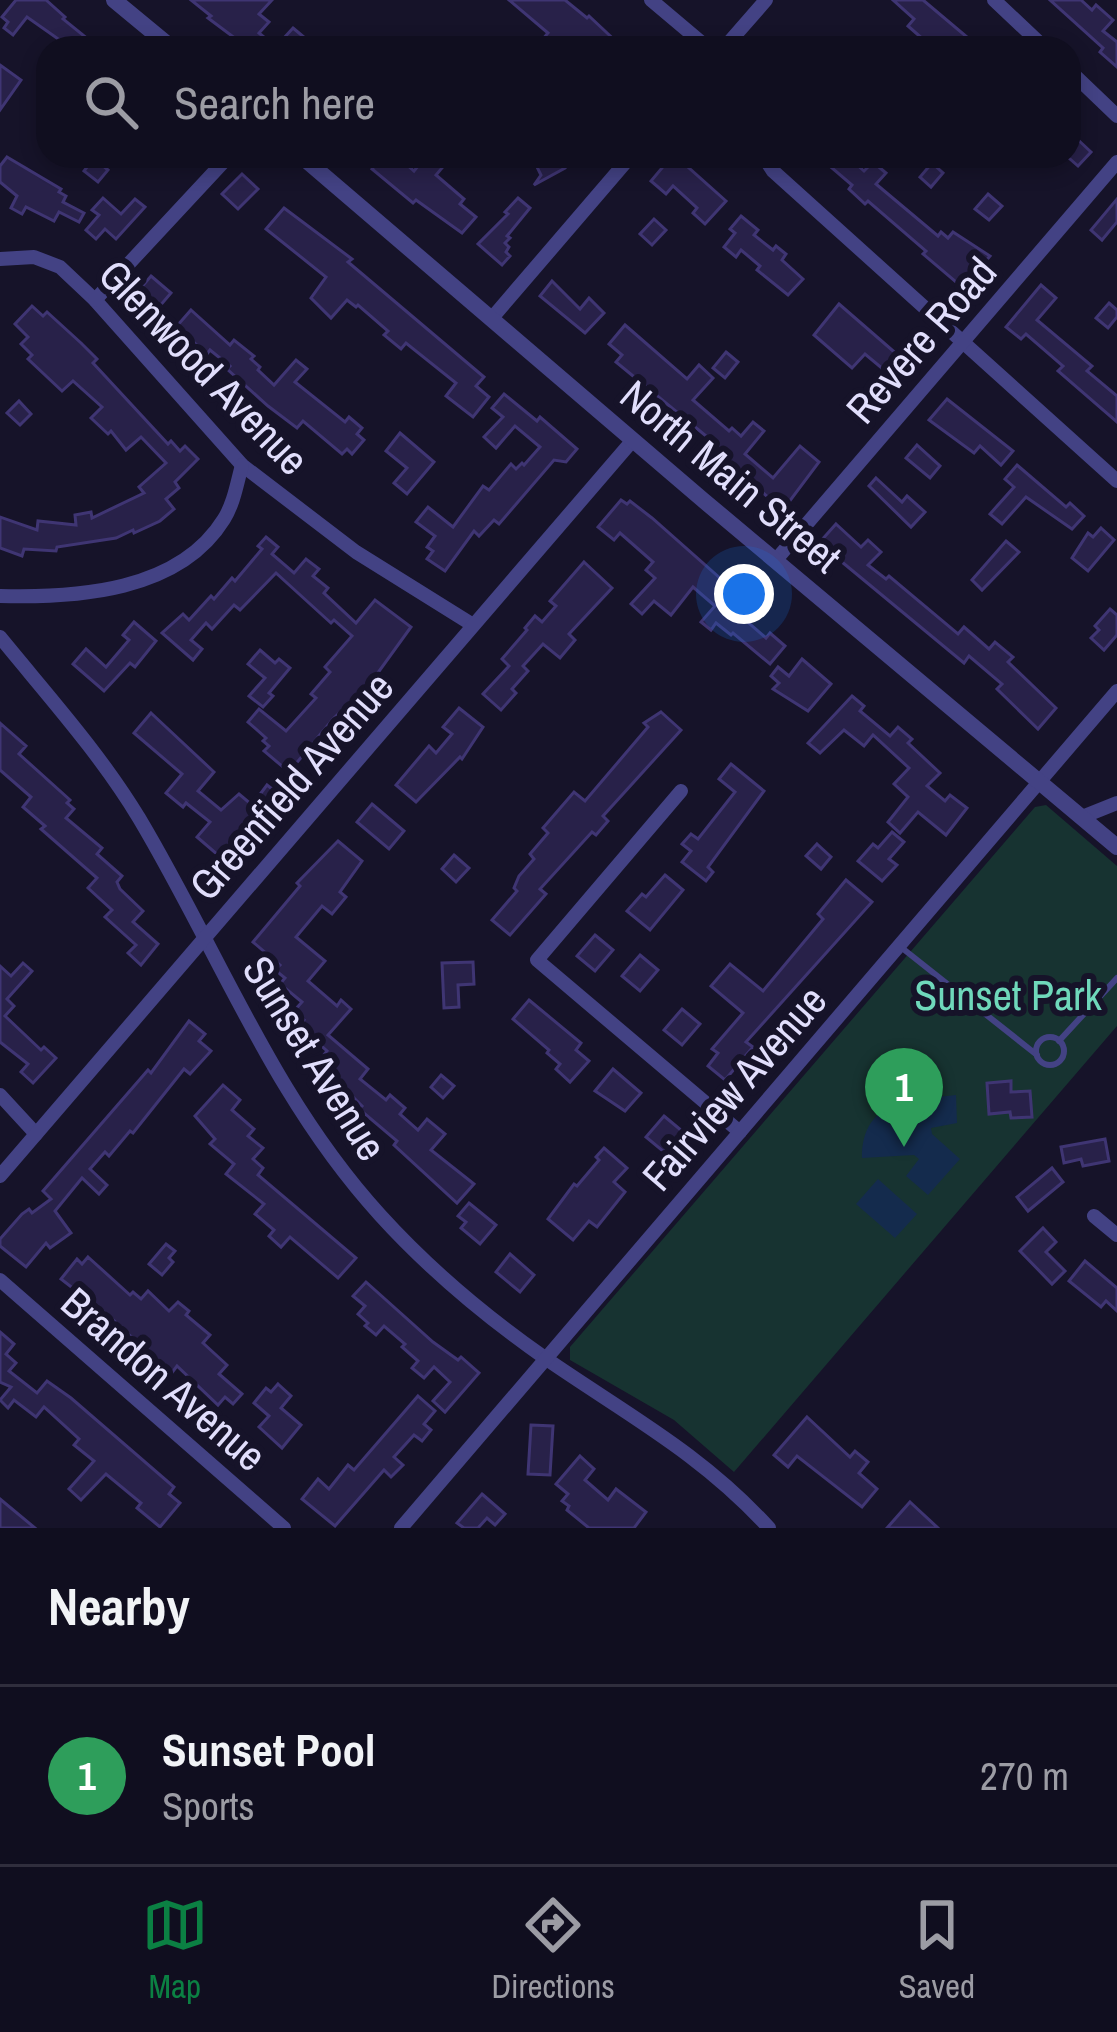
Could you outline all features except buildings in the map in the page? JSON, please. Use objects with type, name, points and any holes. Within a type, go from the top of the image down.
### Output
[{"type":"street","points":[[114,0],[158,36]]},
{"type":"street","points":[[651,0],[694,36]]},
{"type":"street","points":[[734,36],[766,0]]},
{"type":"street","points":[[994,0],[1032,36]]},
{"type":"street","points":[[1081,82],[1117,116]]},
{"type":"street","name":"Revere Road","points":[[775,561],[1117,162]]},
{"type":"street","points":[[95,300],[218,168]]},
{"type":"street","name":"North Main Street","points":[[315,168],[1117,847]]},
{"type":"street","points":[[492,318],[622,168]]},
{"type":"street","points":[[771,168],[1117,481]]},
{"type":"street","name":"Glenwood Avenue","points":[[0,259],[34,257],[60,267],[242,465],[356,552],[473,625]]},
{"type":"street","name":"Greenfield Avenue","points":[[0,1176],[633,440]]},
{"type":"street","points":[[0,596],[75,595],[140,580],[184,561],[206,544],[223,520],[242,465]]},
{"type":"street","name":"Sunset Avenue","points":[[0,637],[115,781],[273,1069],[334,1161],[425,1261],[546,1358],[704,1464],[770,1528]]},
{"type":"street","name":"Fairview Avenue","points":[[400,1528],[1117,691]]},
{"type":"street","points":[[681,790],[536,960],[740,1132]]},
{"type":"street","points":[[1082,817],[1117,802]]},
{"type":"street","points":[[0,1095],[36,1134]]},
{"type":"street","points":[[1094,1216],[1117,1235]]},
{"type":"street","name":"Brandon Avenue","points":[[0,1280],[284,1528]]},
{"type":"lane","points":[[899,946],[1046,1064],[1059,1061],[1064,1053],[1059,1041]]},
{"type":"lane","points":[[1059,1041],[1117,978]]},
{"type":"lane","points":[[1037,1054],[1042,1039],[1059,1041]]},
{"type":"green space","name":"Sunset Park","points":[[1046,805],[1117,866],[1117,1026],[734,1472],[674,1420],[570,1360],[570,1347],[1035,807]]},
{"type":"water","points":[[956,1095],[957,1123],[931,1128],[960,1159],[928,1195],[906,1176],[919,1159],[914,1155],[862,1158],[870,1124],[880,1113],[906,1102]]},
{"type":"water","points":[[878,1179],[917,1214],[895,1238],[856,1204]]},
{"type":"place","name":"Sunset Pool","points":[[904,1147]]}]
